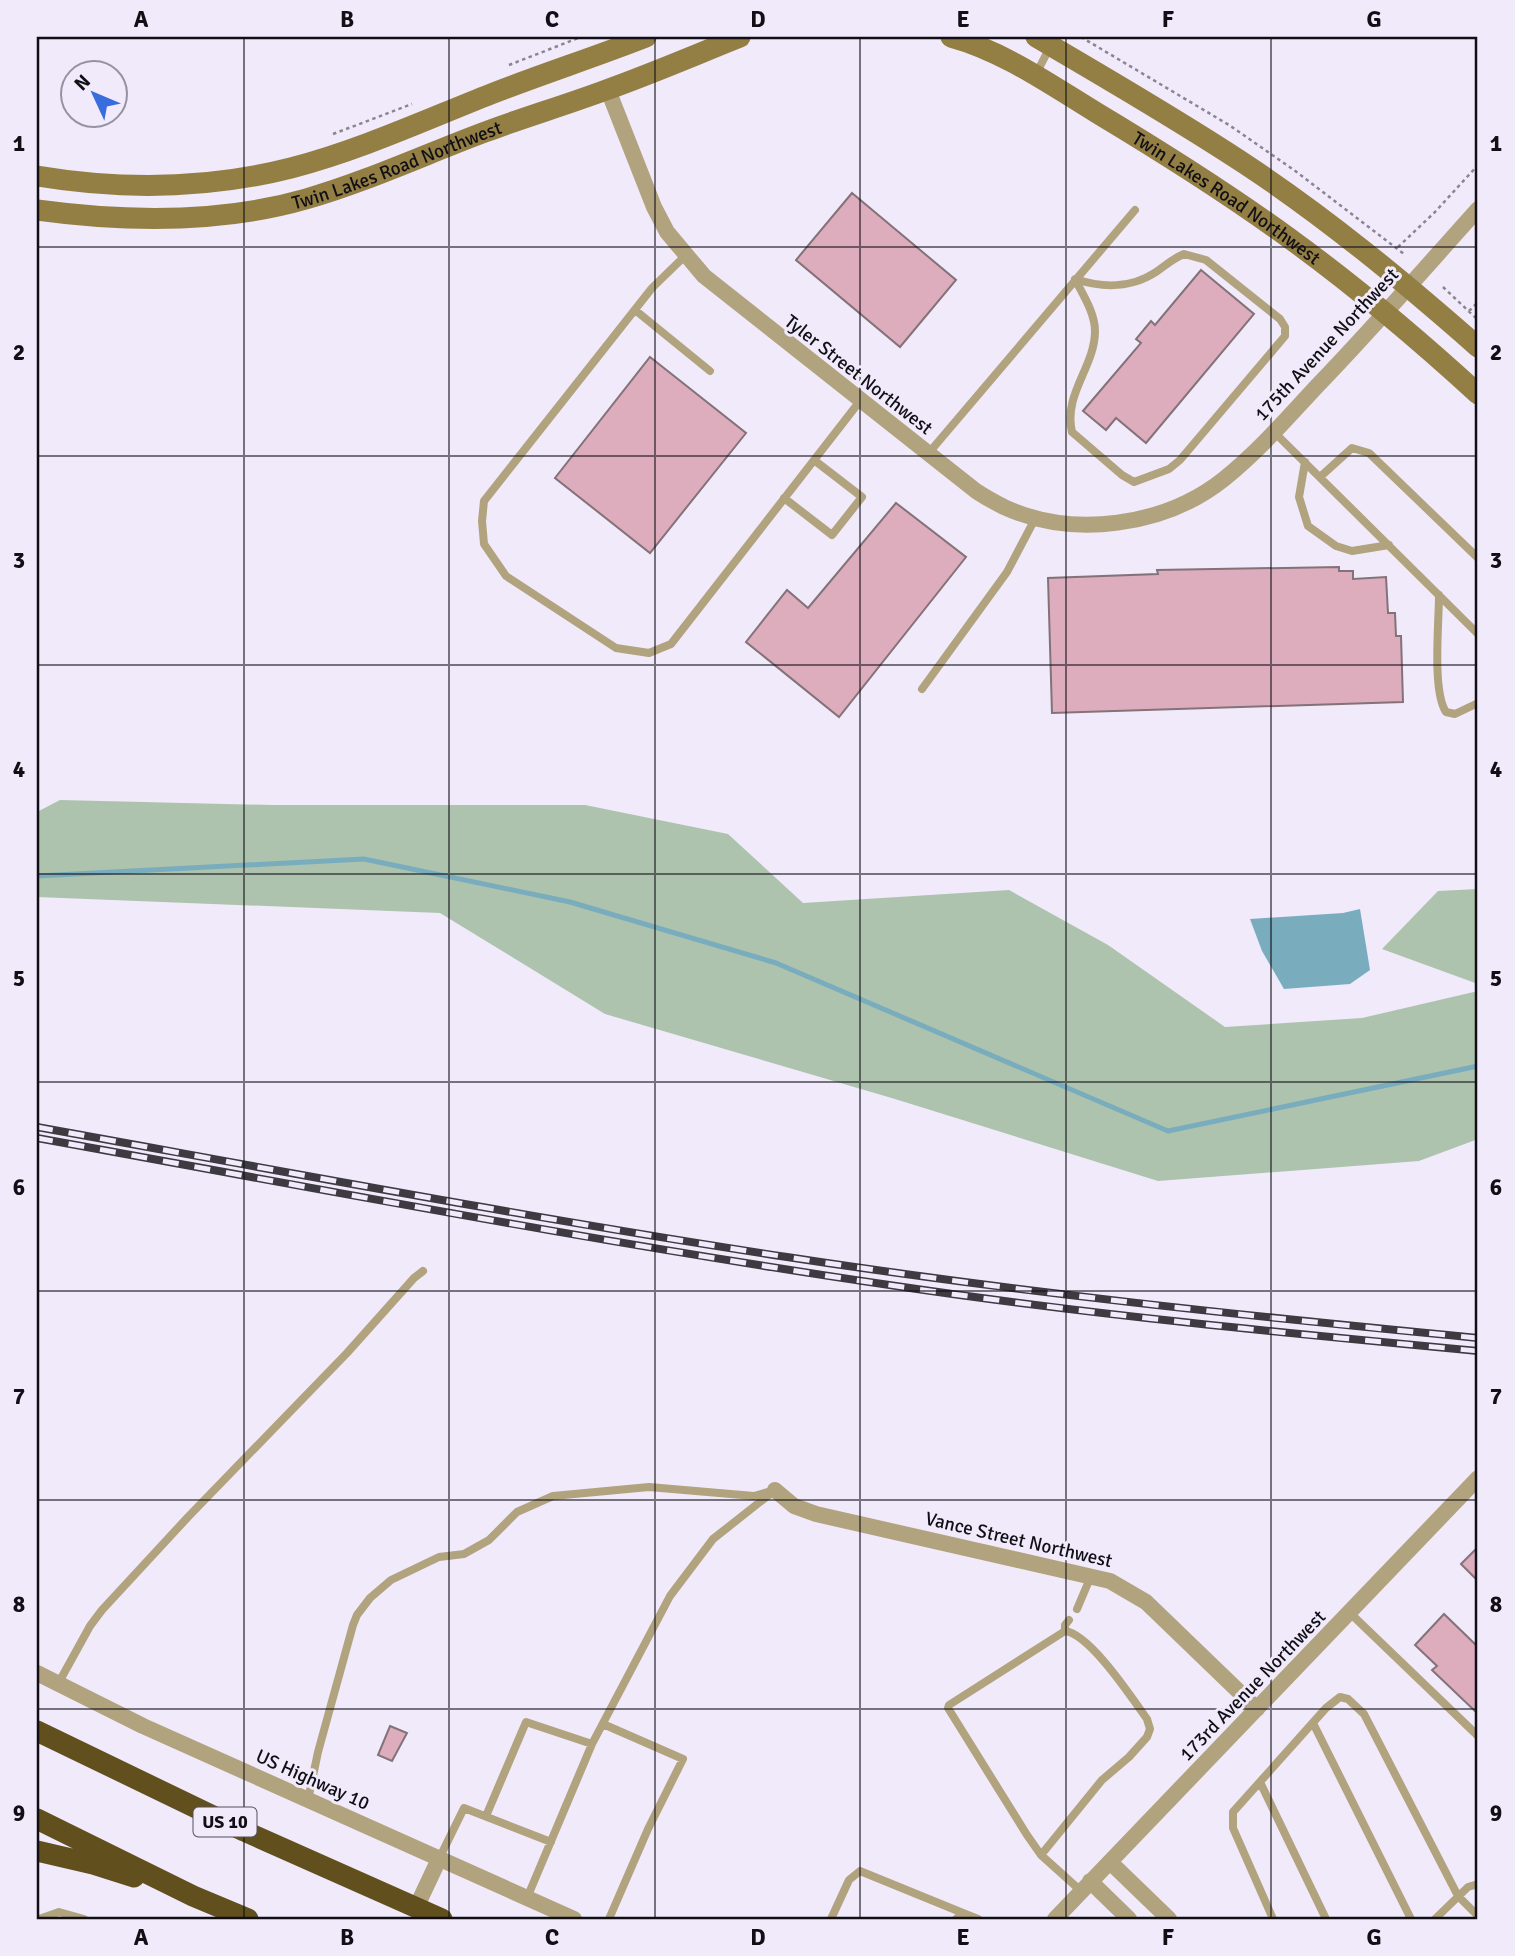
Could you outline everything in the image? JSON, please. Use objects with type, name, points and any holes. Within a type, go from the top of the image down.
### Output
[{"type":"highway","name":"US 10","points":[[37,1731],[244,1831],[442,1919]]},
{"type":"highway","points":[[37,1819],[193,1896],[248,1919]]},
{"type":"highway","points":[[37,1851],[93,1864],[193,1896]]},
{"type":"street","name":"Twin Lakes Road Northwest","points":[[37,176],[124,186],[192,184],[290,168],[356,147],[646,37]]},
{"type":"street","name":"Twin Lakes Road Northwest","points":[[37,210],[138,219],[273,207],[368,179],[487,131],[608,90],[740,37]]},
{"type":"street","name":"Twin Lakes Road Northwest","points":[[951,37],[986,50],[1035,76],[1161,151],[1224,193],[1290,239],[1414,335],[1478,394]]},
{"type":"street","name":"Twin Lakes Road Northwest","points":[[1048,40],[1245,164],[1310,210],[1409,287],[1478,347]]},
{"type":"street","name":"Tyler Street Northwest","points":[[608,90],[654,206],[667,232],[685,256],[719,289],[976,491],[1005,508],[1065,523],[1125,523],[1161,513],[1195,498]]},
{"type":"street","name":"175th Avenue Northwest","points":[[1195,498],[1223,480],[1274,432],[1386,314],[1478,209]]},
{"type":"street","name":"173rd Avenue Northwest","points":[[1055,1919],[1478,1478]]},
{"type":"street","name":"Vance Street Northwest","points":[[775,1490],[794,1506],[816,1514],[1110,1581],[1146,1602],[1257,1709]]},
{"type":"street","name":"US Highway 10","points":[[37,1673],[143,1726],[574,1919]]},
{"type":"street","points":[[416,1908],[439,1859]]},
{"type":"street","points":[[1110,1862],[1169,1919]]},
{"type":"street","points":[[1086,1886],[1129,1919]]},
{"type":"lane","points":[[1035,76],[1048,40]]},
{"type":"lane","points":[[927,455],[1135,210]]},
{"type":"lane","points":[[1184,254],[1193,256],[1206,260],[1280,319],[1285,327],[1285,336],[1180,460],[1169,468],[1134,482],[1072,432],[1071,404],[1090,356],[1095,332],[1093,316],[1075,279],[1099,286],[1135,282],[1155,272],[1171,259],[1184,254]]},
{"type":"lane","points":[[685,256],[652,288],[485,500],[482,521],[484,544],[506,576],[616,648],[649,653],[671,644],[860,401]]},
{"type":"lane","points":[[635,310],[710,371]]},
{"type":"lane","points":[[1274,432],[1478,634]]},
{"type":"lane","points":[[1320,477],[1352,448],[1369,453],[1478,558]]},
{"type":"lane","points":[[784,498],[832,535],[862,496],[814,460]]},
{"type":"lane","points":[[1305,462],[1299,497],[1308,526],[1336,546],[1352,551],[1389,545]]},
{"type":"lane","points":[[922,689],[1007,572],[1036,517]]},
{"type":"lane","points":[[1439,596],[1441,705],[1446,712],[1455,714],[1478,703]]},
{"type":"lane","points":[[58,1684],[90,1626],[102,1610],[424,1270]]},
{"type":"lane","points":[[308,1800],[318,1752],[353,1625],[370,1598],[391,1580],[439,1558],[464,1554],[489,1540],[517,1512],[553,1496],[649,1487],[754,1496],[775,1490]]},
{"type":"lane","points":[[527,1899],[592,1744],[656,1620],[680,1580],[713,1539],[775,1490]]},
{"type":"lane","points":[[1077,1609],[1091,1576]]},
{"type":"lane","points":[[1350,1613],[1478,1735]]},
{"type":"lane","points":[[1065,1631],[1069,1620]]},
{"type":"lane","points":[[1065,1631],[949,1705],[948,1709],[1041,1855],[1086,1886]]},
{"type":"lane","points":[[1041,1855],[1102,1780],[1142,1743],[1150,1729],[1147,1719],[1090,1647],[1076,1635],[1065,1631]]},
{"type":"lane","points":[[1273,1919],[1233,1828],[1233,1812],[1326,1708],[1340,1697],[1357,1706],[1458,1896],[1478,1916]]},
{"type":"lane","points":[[486,1816],[526,1722],[592,1744]]},
{"type":"lane","points":[[1313,1723],[1411,1919]]},
{"type":"lane","points":[[603,1724],[682,1759],[609,1919]]},
{"type":"lane","points":[[1260,1782],[1326,1919]]},
{"type":"lane","points":[[439,1859],[464,1808],[551,1842]]},
{"type":"lane","points":[[831,1919],[849,1880],[860,1871],[960,1916],[978,1919]]},
{"type":"lane","points":[[1435,1919],[1468,1887],[1478,1884]]},
{"type":"lane","points":[[39,1919],[59,1912],[84,1919]]},
{"type":"path","points":[[502,68],[581,37]]},
{"type":"path","points":[[332,134],[418,102]]},
{"type":"path","points":[[1404,254],[1397,248],[1478,165]]},
{"type":"path","points":[[1443,288],[1478,320]]},
{"type":"path","points":[[1469,311],[1478,302]]},
{"type":"green space","points":[[60,800],[271,805],[585,805],[728,834],[803,903],[1009,890],[1108,945],[1225,1027],[1362,1018],[1478,991],[1478,1139],[1419,1161],[1158,1181],[895,1099],[605,1014],[440,913],[37,897],[37,812]]},
{"type":"green space","points":[[1478,889],[1478,984],[1382,949],[1438,891]]},
{"type":"water","points":[[1360,909],[1370,970],[1350,984],[1284,989],[1262,951],[1250,919],[1343,913]]},
{"type":"building","points":[[852,193],[956,280],[900,347],[796,260]]},
{"type":"building","points":[[1201,270],[1254,314],[1146,443],[1116,418],[1106,430],[1083,411],[1141,343],[1136,339],[1151,321],[1155,325]]},
{"type":"building","points":[[650,357],[746,433],[650,553],[555,478]]},
{"type":"building","points":[[896,503],[966,557],[839,717],[746,642],[787,590],[808,608]]},
{"type":"building","points":[[1339,567],[1339,571],[1353,571],[1353,579],[1386,577],[1388,613],[1395,613],[1396,636],[1401,636],[1403,702],[1052,713],[1048,578],[1158,574],[1157,570]]},
{"type":"building","points":[[1478,1547],[1478,1581],[1461,1564]]},
{"type":"building","points":[[1444,1614],[1478,1647],[1478,1714],[1432,1670],[1437,1666],[1415,1645]]},
{"type":"building","points":[[390,1726],[407,1733],[392,1761],[378,1755]]},
{"type":"waterway","points":[[37,876],[364,859],[570,902],[776,963],[1168,1131],[1478,1066]]},
{"type":"railway","points":[[37,1127],[505,1211],[787,1257],[1132,1302],[1478,1338]]},
{"type":"railway","points":[[37,1138],[794,1271],[1118,1315],[1478,1351]]}]
